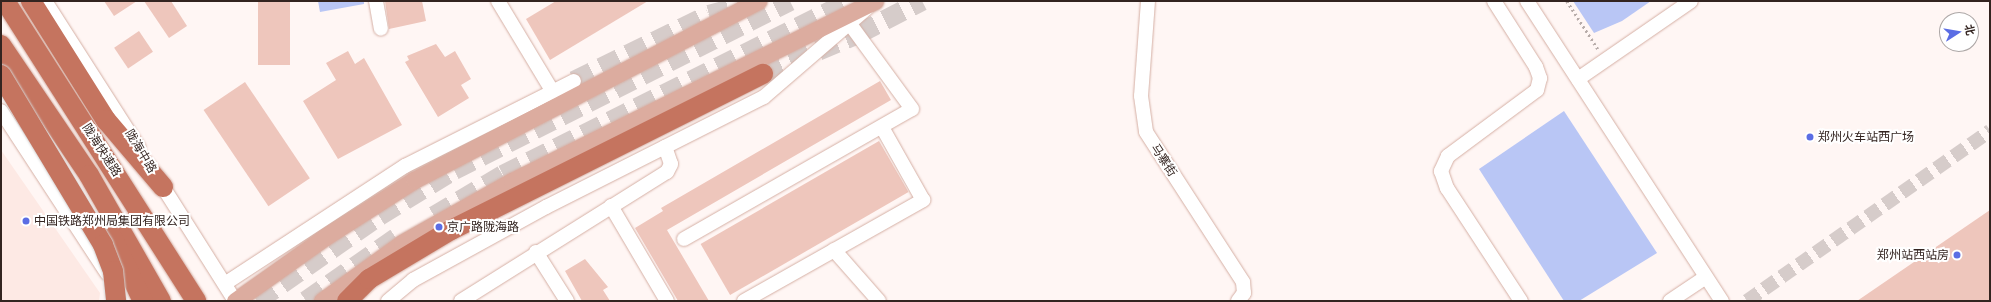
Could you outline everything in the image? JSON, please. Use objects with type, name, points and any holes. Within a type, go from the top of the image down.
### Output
[{"type":"highway","name":"陇海快速路","points":[[5,1],[196,301]]},
{"type":"highway","points":[[31,1],[106,120],[163,187]]},
{"type":"highway","name":"陇海快速路","points":[[1,45],[89,175],[161,301]]},
{"type":"highway","points":[[335,301],[451,230],[763,74]]},
{"type":"highway","points":[[1,75],[103,245],[113,271],[125,289],[143,301]]},
{"type":"highway","points":[[89,175],[119,254],[143,301]]},
{"type":"highway","points":[[113,271],[116,301]]},
{"type":"highway","points":[[347,301],[369,279]]},
{"type":"main road","points":[[235,301],[324,237],[414,180],[737,6],[758,1]]},
{"type":"main road","points":[[322,301],[402,242],[512,181],[875,1]]},
{"type":"street","name":"陇海中路","points":[[45,1],[226,284],[235,301]]},
{"type":"street","points":[[376,1],[381,28]]},
{"type":"street","points":[[498,1],[553,92]]},
{"type":"street","points":[[388,301],[413,280],[546,207],[764,97],[875,1]]},
{"type":"street","name":"马寨街","points":[[1148,1],[1141,96],[1146,132],[1243,282],[1244,293],[1238,301]]},
{"type":"street","points":[[1494,1],[1536,67],[1540,78],[1537,90],[1448,156],[1441,171],[1447,188],[1521,301]]},
{"type":"street","points":[[1527,1],[1722,301]]},
{"type":"street","points":[[1578,79],[1692,1]]},
{"type":"street","points":[[684,239],[883,129],[904,117],[912,109],[911,104],[850,24]]},
{"type":"street","points":[[226,284],[405,166],[574,81]]},
{"type":"street","points":[[1,111],[124,301]]},
{"type":"street","points":[[744,301],[923,200],[883,129]]},
{"type":"street","points":[[461,301],[536,252],[667,172],[671,164],[665,147]]},
{"type":"street","points":[[611,206],[667,301]]},
{"type":"street","points":[[834,250],[879,301]]},
{"type":"street","points":[[536,252],[567,301]]},
{"type":"street","points":[[1670,301],[1706,277]]},
{"type":"path","points":[[1567,1],[1606,60]]},
{"type":"shaded area","points":[[318,1],[364,1],[364,4],[320,12]]},
{"type":"shaded area","points":[[1573,1],[1651,1],[1622,21],[1594,33]]},
{"type":"shaded area","points":[[1564,111],[1657,253],[1579,301],[1564,301],[1479,169]]},
{"type":"shaded area","name":"中国铁路郑州局集团有限公司","points":[[1,150],[100,293],[99,301],[1,301]]},
{"type":"building","points":[[104,1],[137,1],[114,16]]},
{"type":"building","points":[[144,1],[171,1],[187,26],[169,38]]},
{"type":"building","points":[[258,1],[290,1],[290,65],[258,65]]},
{"type":"building","points":[[385,1],[422,1],[426,21],[389,29]]},
{"type":"building","points":[[556,1],[648,1],[550,60],[526,19]]},
{"type":"building","points":[[139,31],[153,52],[128,69],[114,48]]},
{"type":"building","points":[[436,44],[445,57],[455,51],[471,79],[461,85],[469,98],[438,117],[405,62],[409,60],[407,56]]},
{"type":"building","points":[[348,51],[355,64],[364,58],[402,125],[338,159],[303,101],[336,80],[326,63]]},
{"type":"building","points":[[880,81],[891,100],[667,230],[709,301],[678,301],[635,228],[663,211],[661,208]]},
{"type":"building","points":[[245,82],[310,178],[268,206],[204,110]]},
{"type":"building","points":[[879,141],[908,192],[730,295],[701,244]]},
{"type":"building","name":"郑州站西站房","points":[[1990,210],[1990,301],[1857,301]]},
{"type":"building","points":[[585,259],[608,287],[603,290],[610,301],[582,301],[565,271]]},
{"type":"tunnel","points":[[257,301],[379,216],[454,170],[790,1]]},
{"type":"tunnel","points":[[434,216],[503,175],[850,1]]},
{"type":"tunnel","points":[[763,74],[858,34],[922,1]]},
{"type":"tunnel","points":[[574,81],[709,15],[743,6]]},
{"type":"tunnel","points":[[1747,301],[1990,131]]},
{"type":"tunnel","points":[[306,301],[396,238]]},
{"type":"place","name":"郑州火车站西广场","points":[[1810,137]]},
{"type":"place","name":"中国铁路郑州局集团有限公司","points":[[26,221]]},
{"type":"place","name":"京广路陇海路","points":[[439,227]]},
{"type":"place","name":"郑州站西站房","points":[[1957,255]]}]
